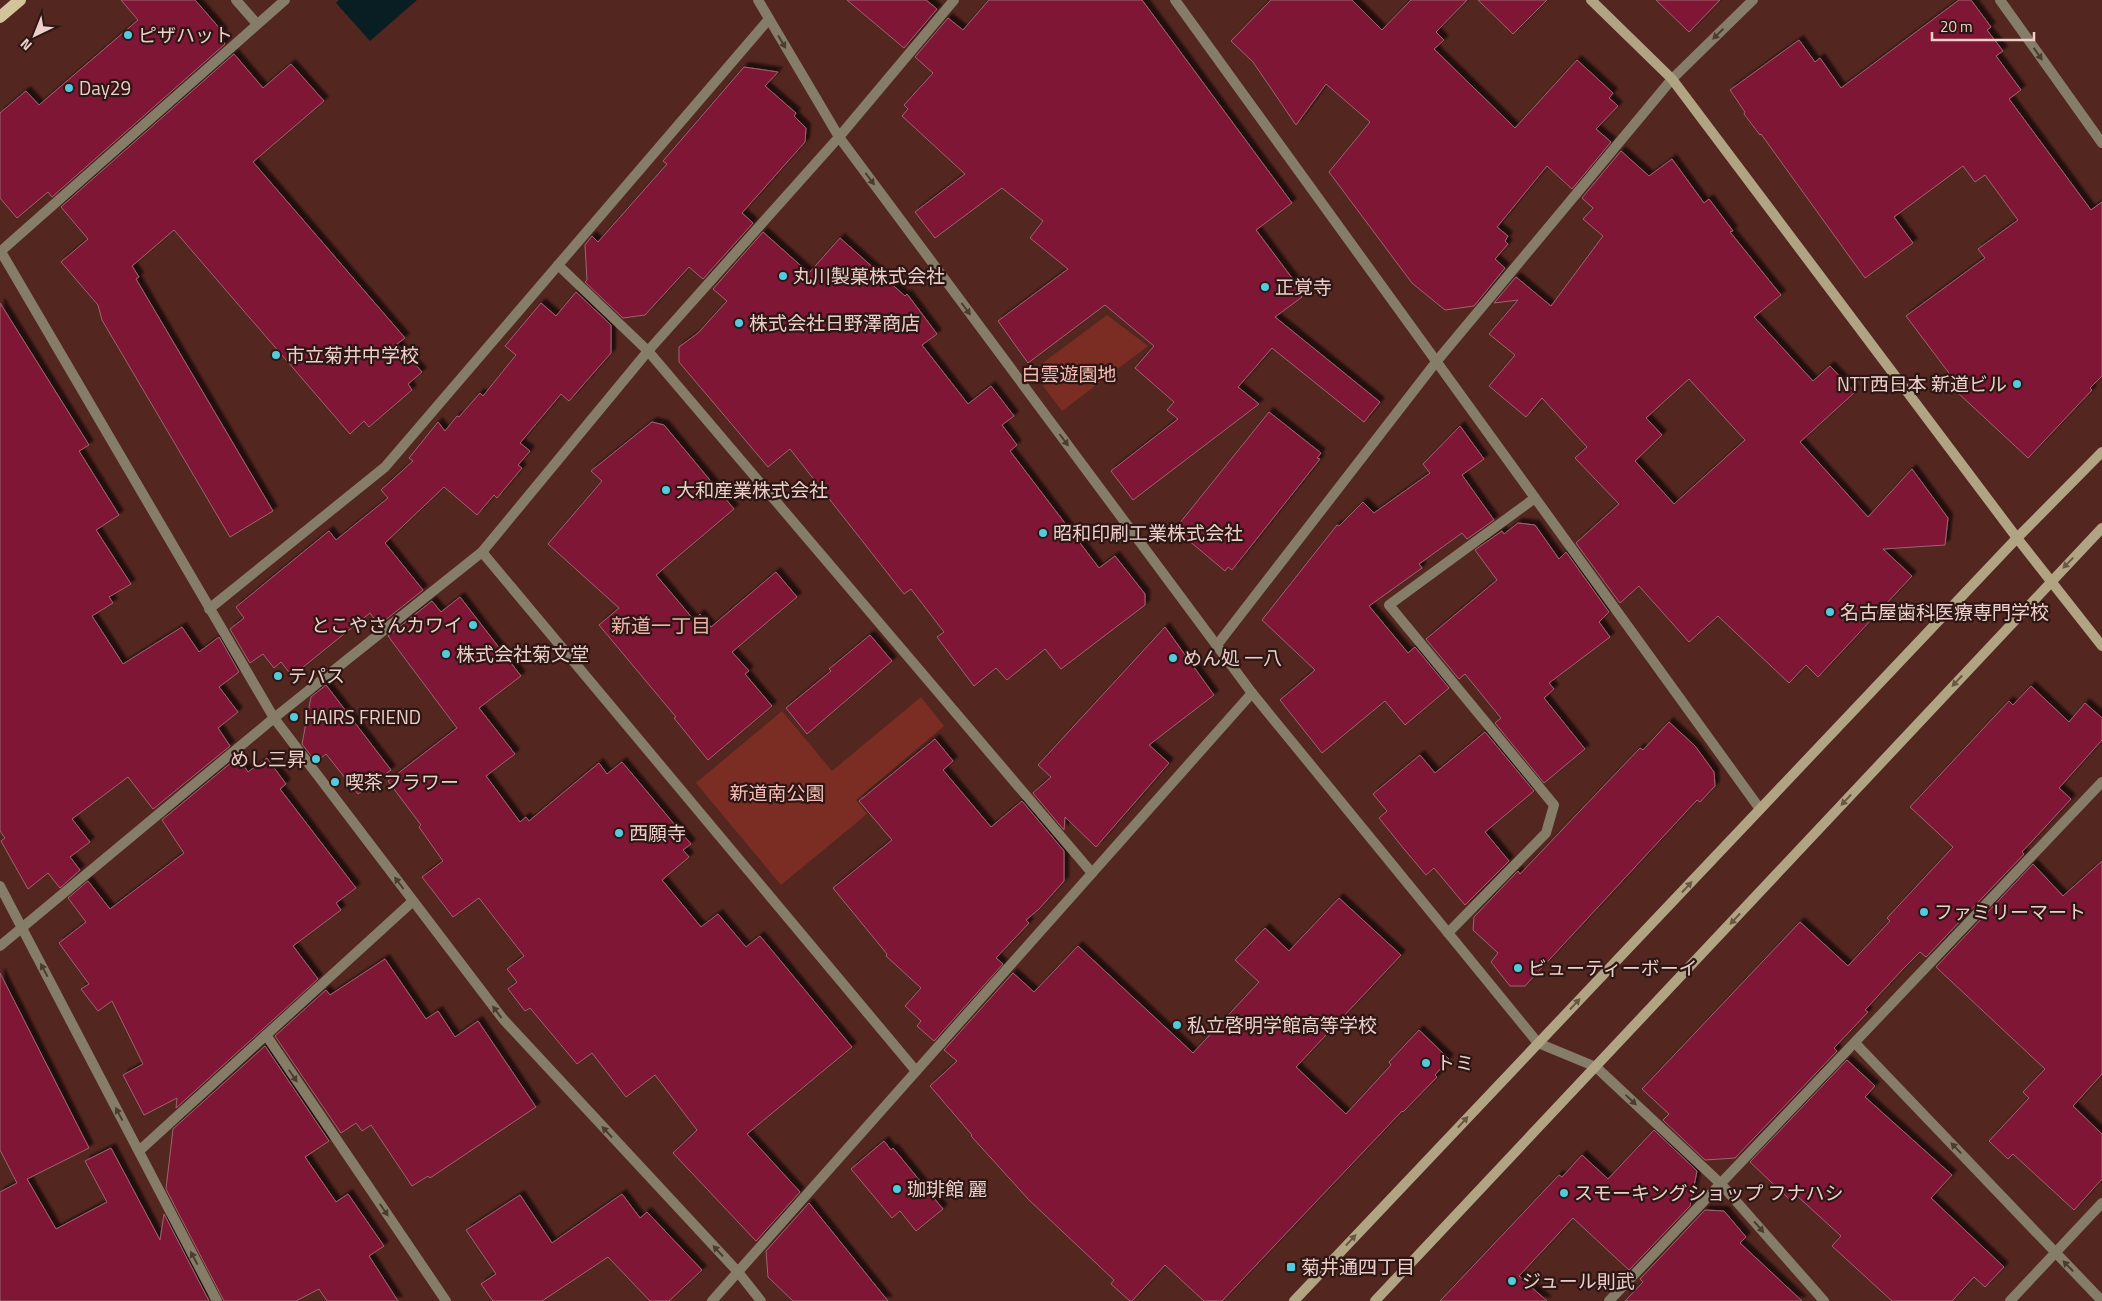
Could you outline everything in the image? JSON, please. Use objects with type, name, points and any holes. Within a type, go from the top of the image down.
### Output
[{"type":"main road","points":[[0,17],[20,0]]},
{"type":"street","points":[[236,0],[257,24]]},
{"type":"street","points":[[285,0],[0,250],[274,718],[503,1019],[738,1272],[761,1301]]},
{"type":"street","points":[[758,0],[839,137],[1252,693],[1538,1043],[1596,1067],[1721,1184],[1824,1301]]},
{"type":"street","points":[[0,946],[274,718],[482,552],[648,351],[839,137],[954,0]]},
{"type":"street","points":[[1175,0],[1760,809]]},
{"type":"street","points":[[1591,0],[1672,79],[2017,538],[2102,646]]},
{"type":"street","points":[[1217,645],[1436,362],[1672,79],[1754,0]]},
{"type":"street","points":[[2000,0],[2102,143]]},
{"type":"street","points":[[209,609],[385,467],[769,19]]},
{"type":"street","points":[[558,265],[648,351],[1092,873]]},
{"type":"street","points":[[1294,1301],[2017,538],[2102,452]]},
{"type":"street","points":[[1448,933],[1546,833],[1554,805],[1389,605],[1535,498]]},
{"type":"street","points":[[1374,1301],[2102,528]]},
{"type":"street","points":[[482,552],[916,1071]]},
{"type":"street","points":[[712,1301],[1252,693]]},
{"type":"street","points":[[1609,1301],[2102,782]]},
{"type":"street","points":[[0,886],[217,1301]]},
{"type":"street","points":[[139,1152],[413,902]]},
{"type":"street","points":[[266,1035],[446,1301]]},
{"type":"street","points":[[1855,1043],[2102,1301]]},
{"type":"street","points":[[2010,1301],[2102,1203]]},
{"type":"green space","name":"白雲遊園地","points":[[1107,315],[1148,346],[1062,411],[1032,371]]},
{"type":"green space","name":"新道南公園","points":[[921,697],[944,726],[856,800],[867,814],[781,885],[696,783],[782,711],[832,771]]},
{"type":"water","points":[[339,0],[417,0],[370,41],[336,3]]},
{"type":"building","points":[[121,0],[195,0],[222,31],[222,40],[225,44],[52,197],[48,192],[17,218],[0,198],[0,113],[26,91],[39,105],[138,20]]},
{"type":"building","points":[[847,0],[926,0],[937,9],[904,48]]},
{"type":"building","points":[[989,0],[1142,0],[1292,203],[1256,230],[1298,286],[1296,288],[1302,297],[1275,317],[1380,402],[1364,422],[1272,348],[1238,387],[1259,404],[1133,500],[1111,471],[1178,419],[1167,410],[1174,402],[1135,368],[1154,346],[1105,305],[1028,363],[998,321],[1068,269],[1030,238],[1043,221],[1002,188],[935,238],[915,212],[965,174],[902,116],[908,109],[904,105],[933,73],[915,57],[948,18],[963,30]]},
{"type":"building","points":[[1271,0],[1352,0],[1382,30],[1411,0],[1467,0],[1436,32],[1444,40],[1434,49],[1515,128],[1577,60],[1613,93],[1609,98],[1618,106],[1596,129],[1611,142],[1572,189],[1547,166],[1497,227],[1508,236],[1505,241],[1508,244],[1495,259],[1505,268],[1474,306],[1445,310],[1412,283],[1329,172],[1370,122],[1326,84],[1296,125],[1253,62],[1231,41]]},
{"type":"building","points":[[1478,0],[1547,0],[1513,34]]},
{"type":"building","points":[[1656,0],[1720,0],[1689,32]]},
{"type":"building","points":[[1959,0],[1971,0],[1991,27],[1987,30],[2003,51],[1996,56],[2021,90],[2009,99],[2091,210],[2102,202],[2102,376],[2090,388],[2092,390],[2028,458],[1943,379],[1949,373],[1906,316],[1985,258],[1978,249],[2018,220],[1985,175],[1975,182],[1963,166],[1894,217],[1913,243],[1865,278],[1761,134],[1744,114],[1745,112],[1730,90],[1799,40],[1815,62],[1820,58],[1841,88]]},
{"type":"building","points":[[234,54],[263,88],[291,64],[324,101],[253,162],[405,338],[397,344],[422,372],[408,384],[412,390],[369,427],[364,421],[350,434],[174,230],[132,266],[139,277],[136,279],[273,511],[230,537],[102,320],[98,305],[61,262],[88,239],[61,207]]},
{"type":"building","points":[[744,67],[778,72],[765,86],[796,113],[794,116],[806,128],[805,142],[742,213],[753,223],[703,279],[689,267],[645,315],[623,318],[585,282],[587,280],[585,245],[592,236],[598,242],[667,164],[663,161]]},
{"type":"building","points":[[1621,151],[1649,176],[1672,159],[1704,203],[1709,199],[1733,231],[1730,232],[1781,295],[1754,317],[1813,381],[1830,366],[1855,392],[1800,442],[1868,517],[1912,469],[1948,518],[1945,545],[1883,549],[1912,576],[1818,677],[1806,665],[1789,683],[1718,616],[1689,642],[1639,586],[1620,603],[1576,543],[1619,504],[1575,458],[1587,447],[1542,398],[1526,417],[1489,386],[1515,355],[1489,334],[1518,300],[1494,303],[1516,277],[1551,306],[1603,236],[1583,219],[1593,208],[1582,198]],"holes":[[[1689,379],[1745,440],[1674,504],[1635,461],[1662,435],[1646,418]]]},
{"type":"building","points":[[763,232],[809,273],[840,238],[905,296],[907,294],[937,334],[922,345],[968,404],[991,386],[1014,416],[1002,425],[1017,445],[1010,451],[1099,568],[1115,556],[1145,594],[1145,605],[1061,669],[1045,649],[1007,680],[996,668],[974,686],[937,637],[944,632],[911,589],[904,594],[790,449],[768,467],[679,362],[679,347],[698,333],[727,301],[713,289]]},
{"type":"building","points":[[576,292],[611,325],[611,353],[569,401],[561,394],[520,443],[530,451],[518,465],[522,468],[497,498],[494,495],[477,515],[444,487],[385,543],[423,590],[379,625],[370,613],[292,676],[281,662],[274,668],[263,654],[250,663],[230,629],[244,618],[236,607],[329,531],[336,540],[388,498],[381,490],[413,461],[409,458],[438,422],[445,431],[480,393],[483,396],[516,355],[505,346],[541,303],[556,316]]},
{"type":"building","points":[[0,303],[89,445],[79,451],[119,515],[96,530],[131,584],[109,597],[113,603],[92,616],[123,664],[182,627],[199,652],[219,637],[239,672],[219,687],[238,712],[218,728],[230,746],[153,809],[128,777],[72,819],[90,842],[70,857],[80,870],[60,888],[48,873],[28,889],[1,841],[5,838],[0,831]]},
{"type":"building","points":[[1269,412],[1321,453],[1317,458],[1320,459],[1232,570],[1228,567],[1225,571],[1175,529]]},
{"type":"building","points":[[652,422],[664,425],[734,509],[656,575],[694,620],[700,614],[711,627],[776,572],[797,597],[732,652],[749,671],[745,674],[772,706],[708,760],[674,718],[676,717],[599,625],[619,608],[548,544],[602,481],[591,471]]},
{"type":"building","points":[[1460,426],[1484,459],[1462,475],[1494,520],[1467,539],[1462,533],[1419,564],[1422,568],[1369,606],[1408,653],[1415,647],[1449,688],[1405,725],[1385,701],[1322,753],[1280,700],[1315,670],[1262,620],[1337,525],[1339,526],[1363,502],[1374,513],[1430,473],[1423,464]]},
{"type":"building","points":[[1518,523],[1535,525],[1559,559],[1566,552],[1609,612],[1599,622],[1610,637],[1549,683],[1554,689],[1544,698],[1585,749],[1544,783],[1495,723],[1501,718],[1465,674],[1459,679],[1426,639],[1497,580],[1475,550],[1502,531],[1504,534]]},
{"type":"building","points":[[460,597],[521,676],[479,708],[515,754],[486,776],[520,822],[526,817],[529,821],[599,763],[607,774],[622,762],[691,844],[683,850],[689,857],[662,880],[701,927],[718,914],[746,947],[760,936],[852,1047],[747,1134],[800,1192],[756,1241],[673,1153],[697,1130],[655,1075],[626,1097],[592,1053],[577,1064],[530,1008],[525,1011],[508,989],[517,982],[507,969],[524,956],[479,898],[453,917],[422,877],[443,861],[419,827],[421,825],[388,781],[457,728],[388,636],[432,601],[441,612]]},
{"type":"building","points":[[1165,627],[1214,695],[1149,745],[1169,763],[1096,847],[1065,817],[1064,830],[1033,793],[1051,777],[1038,765]]},
{"type":"building","points":[[870,635],[892,661],[807,734],[786,708],[831,671],[829,669]]},
{"type":"building","points":[[326,685],[391,770],[358,794],[326,754],[316,762],[302,744],[311,697]]},
{"type":"building","points":[[2031,686],[2069,722],[2085,703],[2102,718],[2102,740],[2059,788],[2071,799],[2022,852],[2024,854],[1926,957],[1920,952],[1902,970],[1865,1010],[1868,1012],[1834,1048],[1837,1051],[1735,1158],[1705,1160],[1663,1120],[1669,1114],[1642,1089],[1800,922],[1848,966],[1890,921],[1887,918],[1953,847],[1910,807],[2009,701],[2013,705]]},
{"type":"building","points":[[1669,722],[1695,746],[1714,772],[1715,786],[1700,802],[1697,800],[1525,986],[1510,986],[1491,962],[1498,953],[1473,930],[1474,917],[1518,871],[1520,874],[1640,748],[1643,750]]},
{"type":"building","points":[[1485,732],[1534,791],[1485,832],[1509,861],[1465,905],[1434,868],[1426,875],[1404,849],[1379,818],[1387,811],[1373,794],[1420,755],[1435,773]]},
{"type":"building","points":[[935,739],[953,761],[943,770],[991,827],[1022,801],[1064,851],[1064,881],[1039,909],[1026,920],[1029,923],[996,958],[1003,964],[934,1041],[917,1026],[921,1021],[905,1006],[921,988],[886,956],[887,954],[833,888],[892,840],[859,801]]},
{"type":"building","points":[[238,757],[248,772],[267,758],[286,784],[280,789],[356,888],[336,903],[341,910],[293,946],[318,979],[176,1108],[177,1098],[144,1115],[123,1075],[143,1064],[112,1001],[98,1011],[81,989],[89,984],[59,943],[86,922],[68,898],[88,881],[110,909],[184,853],[162,820]]},
{"type":"building","points":[[2102,861],[2102,1074],[2073,1106],[2102,1134],[2102,1179],[2074,1210],[2013,1154],[2008,1159],[1989,1141],[2029,1098],[2023,1092],[2045,1069],[1936,967],[2033,864],[2063,896]]},
{"type":"building","name":"私立啓明学館高等学校","points":[[1339,898],[1401,955],[1296,1067],[1346,1114],[1391,1065],[1389,1062],[1419,1030],[1449,1059],[1435,1075],[1437,1077],[1402,1111],[1222,1301],[1204,1301],[1165,1265],[1130,1301],[1111,1284],[1114,1280],[1029,1200],[971,1136],[930,1086],[957,1061],[944,1050],[1013,973],[1034,992],[1078,946],[1193,1053],[1259,982],[1235,960],[1265,928],[1289,951]]},
{"type":"building","points":[[385,959],[426,1019],[438,1011],[455,1037],[478,1021],[536,1107],[430,1178],[428,1176],[412,1186],[371,1125],[362,1131],[356,1123],[341,1133],[275,1036],[326,990],[330,995]]},
{"type":"building","points":[[0,973],[89,1148],[27,1179],[56,1229],[107,1202],[85,1161],[111,1148],[160,1240],[164,1214],[209,1301],[0,1301],[0,1192],[17,1183],[0,1150]]},
{"type":"building","points":[[265,1046],[329,1141],[305,1157],[336,1202],[348,1194],[384,1246],[369,1256],[398,1301],[327,1301],[319,1289],[296,1301],[224,1301],[166,1189],[173,1129]]},
{"type":"building","points":[[1847,1060],[1875,1086],[1865,1097],[1952,1175],[1931,1198],[2004,1267],[1985,1287],[1974,1277],[1952,1301],[1892,1301],[1832,1246],[1841,1236],[1795,1194],[1790,1200],[1750,1162]]},
{"type":"building","points":[[1654,1130],[1697,1171],[1690,1206],[1629,1270],[1573,1218],[1519,1276],[1547,1301],[1440,1301],[1559,1175],[1562,1177],[1582,1155],[1608,1179]]},
{"type":"building","name":"珈琲館 麗","points":[[884,1141],[891,1150],[893,1148],[943,1209],[916,1231],[900,1211],[892,1218],[851,1169]]},
{"type":"building","points":[[622,1194],[640,1218],[647,1212],[702,1270],[669,1301],[650,1301],[608,1257],[542,1301],[493,1301],[481,1284],[496,1274],[466,1230],[520,1195],[552,1243]]},
{"type":"building","points":[[809,1203],[888,1301],[793,1301],[768,1277],[766,1251]]},
{"type":"building","points":[[1705,1210],[1724,1211],[1746,1237],[1740,1243],[1802,1301],[1625,1301],[1643,1282],[1640,1279]]},
{"type":"place","name":"ピザハット","points":[[128,35]]},
{"type":"place","name":"Day29","points":[[69,88]]},
{"type":"place","name":"丸川製菓株式会社","points":[[783,276]]},
{"type":"place","name":"正覚寺","points":[[1265,287]]},
{"type":"place","name":"株式会社日野澤商店","points":[[739,323]]},
{"type":"place","name":"市立菊井中学校","points":[[276,355]]},
{"type":"place","name":"NTT西日本 新道ビル","points":[[2017,384]]},
{"type":"place","name":"大和産業株式会社","points":[[666,490]]},
{"type":"place","name":"昭和印刷工業株式会社","points":[[1043,533]]},
{"type":"place","name":"名古屋歯科医療専門学校","points":[[1830,612]]},
{"type":"place","name":"とこやさんカワイ","points":[[473,625]]},
{"type":"place","name":"株式会社菊文堂","points":[[446,654]]},
{"type":"place","name":"めん処 一八","points":[[1173,658]]},
{"type":"place","name":"テパス","points":[[278,676]]},
{"type":"place","name":"HAIRS FRIEND","points":[[294,717]]},
{"type":"place","name":"めし三昇","points":[[316,759]]},
{"type":"place","name":"喫茶フラワー","points":[[335,782]]},
{"type":"place","name":"西願寺","points":[[619,833]]},
{"type":"place","name":"ファミリーマート","points":[[1924,912]]},
{"type":"place","name":"ビューティーボーイ","points":[[1518,968]]},
{"type":"place","name":"私立啓明学館高等学校","points":[[1177,1025]]},
{"type":"place","name":"トミ","points":[[1426,1063]]},
{"type":"place","name":"珈琲館 麗","points":[[897,1189]]},
{"type":"place","name":"スモーキングショップ フナハシ","points":[[1564,1193]]},
{"type":"place","name":"菊井通四丁目","points":[[1291,1267]]},
{"type":"place","name":"ジュール則武","points":[[1512,1281]]},
{"type":"district","name":"新道一丁目","points":[[661,626]]}]
